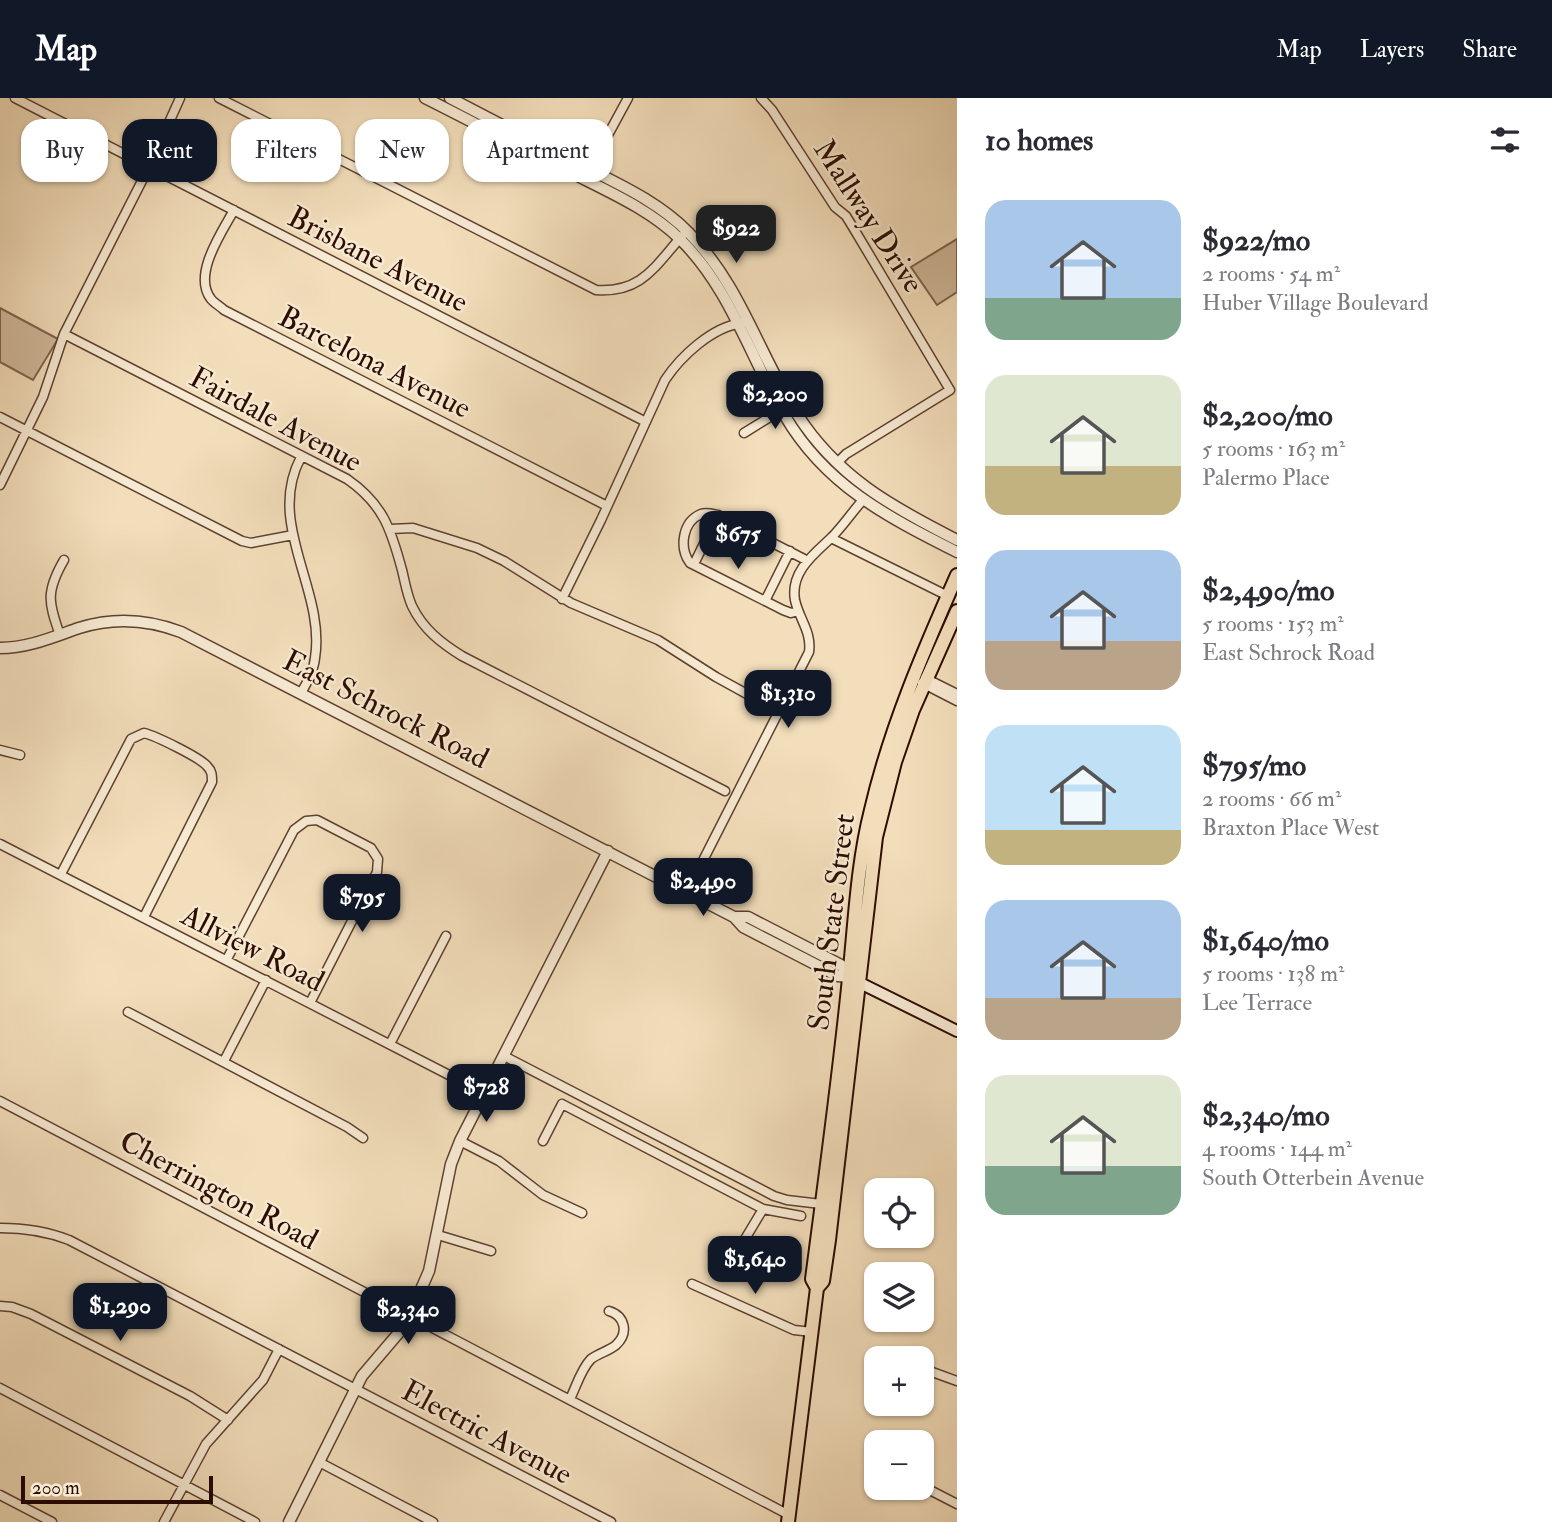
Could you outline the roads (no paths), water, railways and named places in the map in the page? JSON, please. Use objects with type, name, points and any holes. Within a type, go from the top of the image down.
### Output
[{"type":"main road","name":"South State Street","points":[[789,1518],[812,1332],[826,1262],[821,1246],[849,1074],[863,848],[873,827],[913,710],[933,629],[957,575]]},
{"type":"main road","name":"South State Street","points":[[820,1284],[812,1279],[816,1247],[827,1205],[831,1127],[869,895],[866,875],[873,827],[894,726],[902,705],[957,611]]},
{"type":"main road","points":[[901,743],[902,725],[907,712],[902,705]]},
{"type":"main road","points":[[855,980],[957,1031]]},
{"type":"street","name":"Brisbane Avenue","points":[[15,98],[122,153]]},
{"type":"street","points":[[171,119],[180,98]]},
{"type":"street","points":[[219,98],[596,290],[617,290],[636,284],[652,271],[683,235]]},
{"type":"street","points":[[425,98],[470,119]]},
{"type":"street","points":[[450,98],[488,119]]},
{"type":"street","points":[[613,126],[628,98]]},
{"type":"street","name":"Mallway Drive","points":[[761,98],[774,113],[835,207],[850,223],[950,390],[846,454],[837,463]]},
{"type":"street","points":[[0,485],[43,397],[64,334],[141,182]]},
{"type":"street","name":"Brisbane Avenue","points":[[179,182],[646,422]]},
{"type":"street","points":[[599,182],[683,235],[719,268],[748,319],[786,407],[837,463],[883,501],[957,540]]},
{"type":"street","name":"Barcelona Avenue","points":[[234,210],[209,257],[204,277],[205,289],[211,299],[607,506]]},
{"type":"street","points":[[683,235],[714,280],[818,460],[834,477],[890,518],[957,552]]},
{"type":"street","points":[[562,598],[675,364],[689,350],[748,319]]},
{"type":"street","name":"Fairdale Avenue","points":[[64,334],[360,489],[382,512],[390,528],[411,605],[424,625],[442,643],[462,656],[725,791]]},
{"type":"street","points":[[744,433],[786,407]]},
{"type":"street","points":[[0,417],[242,541],[293,535]]},
{"type":"street","points":[[301,457],[290,484],[288,509],[317,634],[315,660],[301,693]]},
{"type":"street","points":[[687,892],[808,657],[809,636],[798,611],[795,590],[806,560],[831,538],[863,500]]},
{"type":"street","points":[[798,611],[791,613],[694,564],[684,555],[682,545],[687,529],[702,513],[718,515],[806,560]]},
{"type":"street","points":[[694,564],[718,515]]},
{"type":"street","points":[[390,528],[412,528],[477,548],[504,561],[562,598],[658,640],[716,677],[768,705]]},
{"type":"street","points":[[831,538],[948,596]]},
{"type":"street","points":[[765,601],[790,551]]},
{"type":"street","points":[[60,635],[51,606],[51,586],[64,560]]},
{"type":"street","name":"East Schrock Road","points":[[0,648],[24,646],[111,621],[154,623],[181,632],[734,917],[748,917],[828,958],[841,965],[855,980]]},
{"type":"street","points":[[919,678],[957,694]]},
{"type":"street","points":[[919,678],[957,701]]},
{"type":"street","points":[[61,874],[131,739],[144,733],[177,748],[203,762],[209,768],[212,782],[144,917]]},
{"type":"street","points":[[0,750],[20,755]]},
{"type":"street","points":[[227,960],[294,830],[306,821],[317,820],[371,848],[378,859],[377,872],[310,1003]]},
{"type":"street","name":"Allview Road","points":[[0,844],[484,1093]]},
{"type":"street","points":[[289,1522],[362,1376],[402,1329],[409,1315],[429,1271],[451,1164],[460,1141],[608,851]]},
{"type":"street","points":[[390,1045],[446,936]]},
{"type":"street","points":[[224,1061],[266,980]]},
{"type":"street","points":[[128,1012],[224,1061],[363,1138]]},
{"type":"street","points":[[503,1056],[774,1196],[827,1205]]},
{"type":"street","name":"Cherrington Road","points":[[0,1101],[570,1399],[789,1518]]},
{"type":"street","points":[[542,1141],[562,1104],[763,1209],[801,1216]]},
{"type":"street","points":[[460,1141],[499,1161],[543,1195],[582,1213]]},
{"type":"street","points":[[739,1249],[763,1209]]},
{"type":"street","name":"Electric Avenue","points":[[0,1228],[50,1232],[69,1240],[611,1522]]},
{"type":"street","points":[[438,1235],[491,1251]]},
{"type":"street","points":[[692,1284],[794,1330],[812,1332]]},
{"type":"street","points":[[0,1306],[31,1314],[190,1396],[228,1420]]},
{"type":"street","points":[[570,1399],[589,1362],[614,1347],[623,1334],[625,1327],[622,1319],[617,1313],[609,1311]]},
{"type":"street","points":[[164,1522],[206,1444],[263,1380],[279,1349]]},
{"type":"street","points":[[934,1373],[957,1381]]},
{"type":"street","points":[[0,1388],[255,1522]]},
{"type":"street","points":[[319,1462],[433,1522]]},
{"type":"street","points":[[934,1492],[957,1504]]},
{"type":"street","points":[[0,1495],[52,1522]]}]
